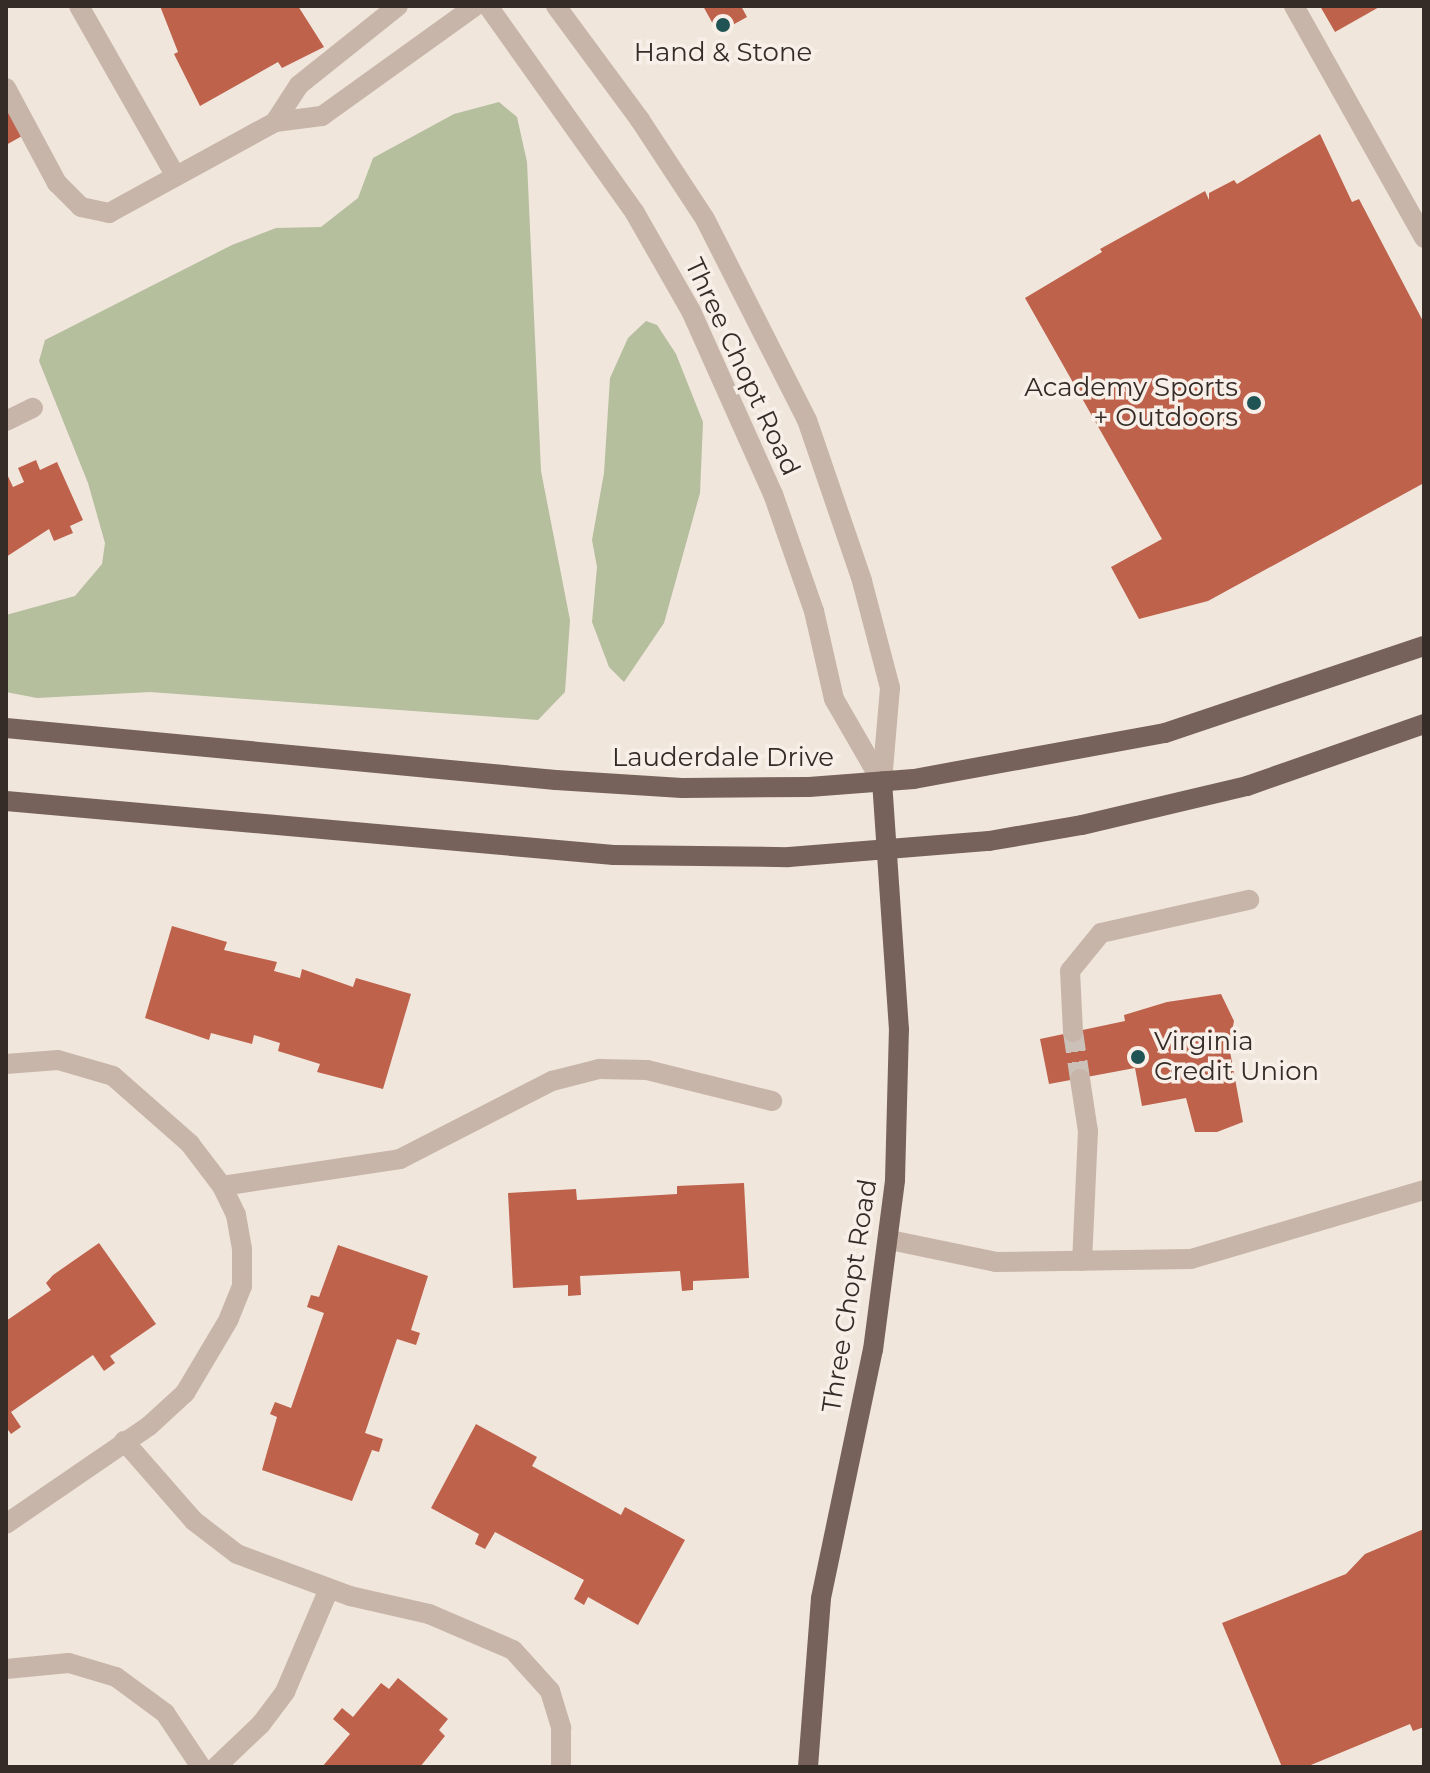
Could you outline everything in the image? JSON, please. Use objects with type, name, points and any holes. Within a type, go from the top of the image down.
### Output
[{"type":"main road","name":"Lauderdale Drive","points":[[6,728],[572,781],[682,788],[882,782],[1024,763],[1165,733],[1424,646]]},
{"type":"main road","points":[[6,801],[614,855],[774,858],[887,849],[1082,825],[1247,786],[1424,724]]},
{"type":"main road","name":"Three Chopt Road","points":[[808,1767],[821,1598],[873,1350],[890,1240],[899,1030],[882,782]]},
{"type":"street","points":[[79,6],[175,175]]},
{"type":"street","points":[[275,122],[299,85],[398,6]]},
{"type":"street","points":[[6,88],[57,183],[81,207],[109,213],[275,122],[322,116],[475,6]]},
{"type":"street","name":"Three Chopt Road","points":[[488,6],[635,213],[691,311],[773,494],[814,611],[834,699],[882,782]]},
{"type":"street","name":"Three Chopt Road","points":[[556,6],[705,219],[807,420],[862,581],[890,688],[882,782]]},
{"type":"street","points":[[1294,6],[1424,238]]},
{"type":"street","points":[[6,421],[33,408]]},
{"type":"street","points":[[1073,1032],[1070,971],[1101,933],[1249,900]]},
{"type":"street","points":[[6,1064],[58,1060],[113,1076],[190,1144],[222,1186],[236,1215],[242,1248],[237,1297],[210,1356],[185,1393],[124,1441],[6,1524]]},
{"type":"street","points":[[222,1186],[400,1159],[552,1081],[599,1069],[647,1070],[772,1101]]},
{"type":"street","points":[[1080,1079],[1088,1131],[1082,1261]]},
{"type":"street","points":[[890,1240],[996,1262],[1191,1259],[1424,1190]]},
{"type":"street","points":[[124,1441],[194,1521],[237,1554],[329,1589],[429,1614],[513,1650],[550,1691],[561,1728],[561,1767]]},
{"type":"street","points":[[216,1767],[261,1724],[285,1692],[329,1589]]},
{"type":"street","points":[[6,1669],[69,1663],[116,1677],[165,1713],[201,1767]]},
{"type":"green space","points":[[499,102],[517,117],[527,162],[541,471],[570,620],[565,692],[538,720],[150,692],[37,698],[6,692],[6,615],[75,596],[102,564],[105,543],[88,483],[39,361],[45,340],[232,245],[276,228],[321,227],[358,198],[373,158],[454,114]]},
{"type":"green space","points":[[646,321],[657,325],[676,354],[703,422],[700,493],[664,623],[624,682],[609,667],[592,622],[597,567],[592,540],[604,473],[610,378],[628,338]]},
{"type":"building","points":[[160,6],[298,6],[324,47],[282,68],[278,62],[200,106],[174,54],[178,52]]},
{"type":"building","name":"Hand & Stone","points":[[703,6],[741,6],[747,17],[718,33]]},
{"type":"building","points":[[1320,6],[1381,6],[1335,32]]},
{"type":"building","points":[[6,106],[22,136],[6,145]]},
{"type":"building","name":"Academy Sports + Outdoors","points":[[1320,134],[1352,202],[1359,199],[1424,323],[1424,483],[1208,601],[1139,619],[1111,567],[1162,539],[1025,298],[1102,252],[1100,249],[1205,191],[1209,200],[1209,193],[1234,180],[1237,184]]},
{"type":"building","points":[[36,460],[40,470],[57,462],[83,520],[70,526],[73,533],[54,541],[49,529],[6,557],[6,472],[13,487],[24,482],[18,468]]},
{"type":"building","points":[[172,926],[227,942],[224,950],[277,962],[274,971],[300,978],[302,969],[353,987],[356,978],[411,994],[383,1089],[317,1072],[320,1064],[278,1051],[280,1043],[254,1035],[252,1044],[211,1033],[209,1040],[145,1018]]},
{"type":"building","name":"Virginia Credit Union","points":[[1221,994],[1234,1021],[1229,1046],[1243,1122],[1217,1132],[1195,1132],[1186,1098],[1142,1106],[1135,1068],[1049,1084],[1040,1039],[1125,1021],[1124,1015],[1167,1002]]},
{"type":"building","points":[[744,1183],[749,1278],[693,1281],[693,1290],[682,1291],[680,1271],[580,1276],[581,1295],[568,1296],[568,1285],[513,1288],[508,1193],[576,1189],[577,1200],[677,1194],[677,1186]]},
{"type":"building","points":[[99,1243],[156,1324],[110,1356],[115,1363],[104,1371],[93,1355],[11,1412],[21,1427],[11,1434],[6,1427],[6,1321],[51,1290],[46,1283],[53,1275]]},
{"type":"building","points":[[338,1245],[428,1276],[411,1330],[420,1333],[416,1345],[397,1339],[365,1433],[383,1439],[379,1452],[372,1450],[352,1501],[262,1470],[277,1417],[270,1414],[275,1402],[291,1408],[324,1313],[307,1307],[311,1295],[319,1297]]},
{"type":"building","points":[[476,1424],[537,1457],[532,1466],[621,1515],[625,1507],[685,1540],[638,1625],[588,1597],[584,1605],[574,1599],[584,1580],[495,1532],[485,1549],[475,1544],[479,1534],[431,1508]]},
{"type":"building","points":[[1424,1529],[1424,1727],[1413,1731],[1410,1724],[1306,1767],[1282,1767],[1222,1623],[1346,1574],[1365,1554]]},
{"type":"building","points":[[398,1678],[448,1719],[439,1730],[445,1736],[420,1767],[322,1767],[350,1734],[333,1719],[342,1708],[353,1717],[381,1683],[389,1689]]},
{"type":"tunnel","points":[[1073,1032],[1080,1079]]},
{"type":"place","name":"Hand & Stone","points":[[723,25]]},
{"type":"place","name":"Academy Sports + Outdoors","points":[[1254,403]]},
{"type":"place","name":"Virginia Credit Union","points":[[1138,1057]]}]
